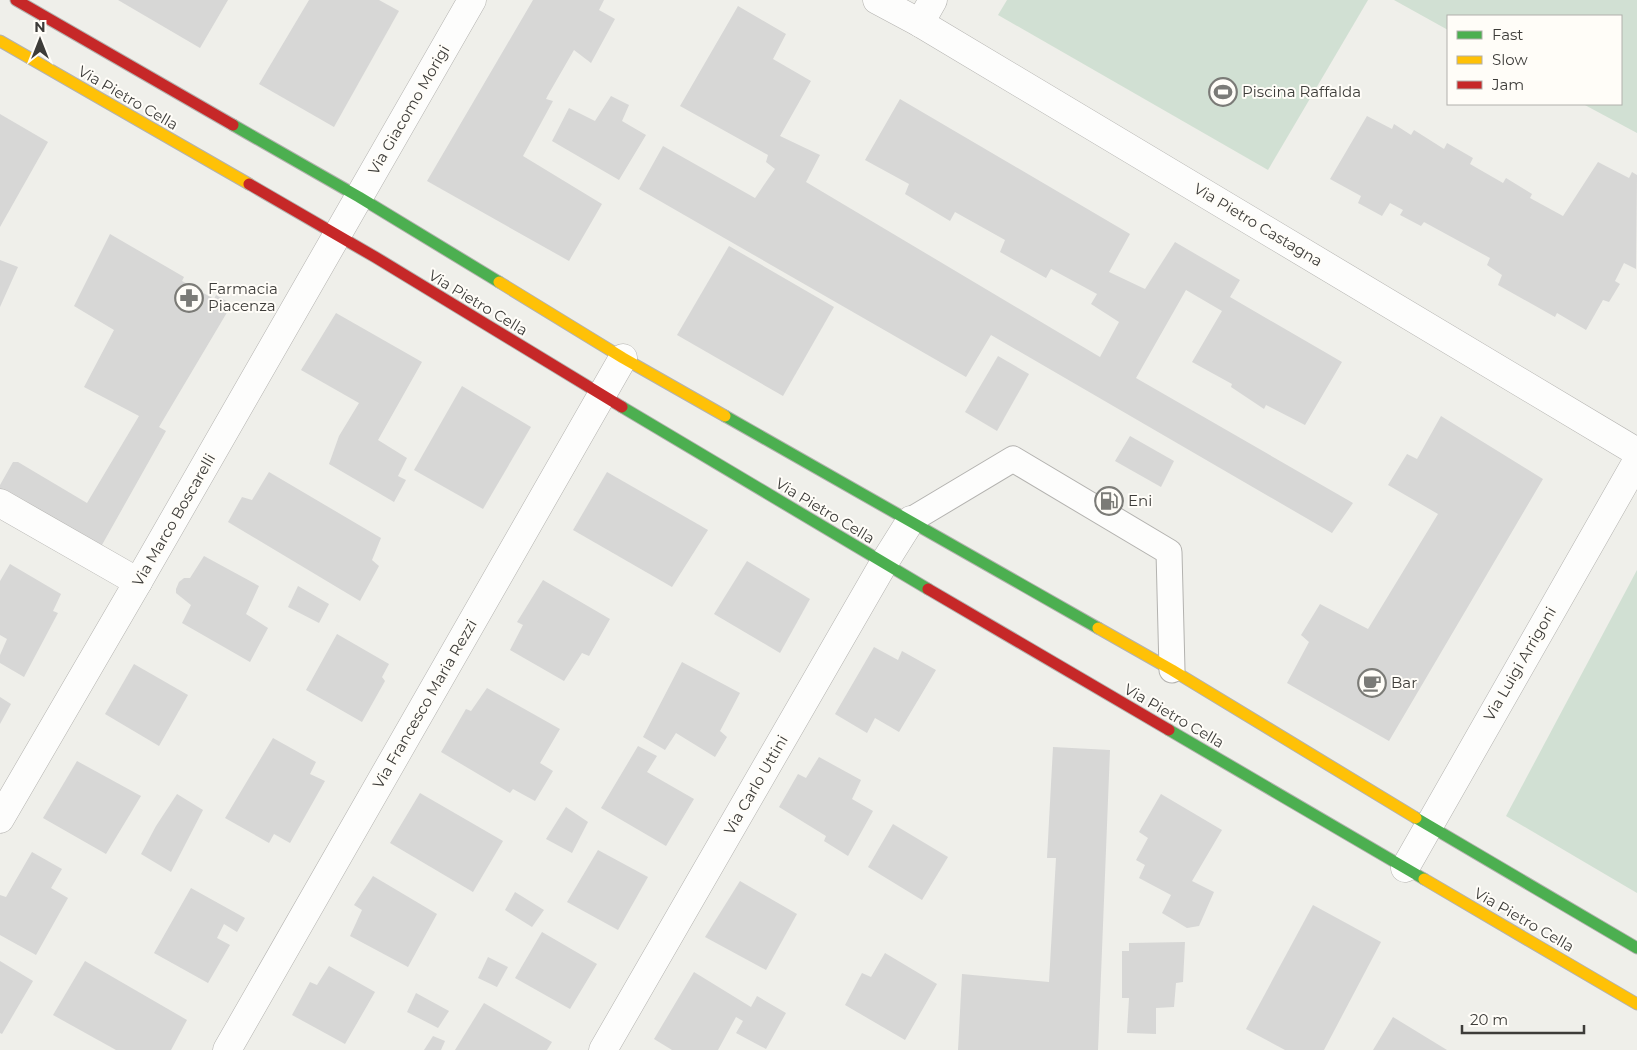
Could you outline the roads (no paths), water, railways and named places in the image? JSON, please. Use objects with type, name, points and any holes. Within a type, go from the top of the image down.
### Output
[{"type":"main road","name":"Via Pietro Cella","points":[[16,0],[347,218],[374,257],[601,395],[884,563],[1637,1004]]},
{"type":"main road","name":"Via Pietro Cella","points":[[0,41],[624,358],[1172,670],[1428,826],[1637,948]]},
{"type":"street","name":"Via Giacomo Morigi","points":[[347,218],[472,0]]},
{"type":"street","name":"Via Pietro Castagna","points":[[877,0],[926,11],[1637,452]]},
{"type":"street","name":"Via Marco Boscarelli","points":[[0,819],[347,218]]},
{"type":"street","name":"Via Francesco Maria Rezzi","points":[[226,1050],[624,358]]},
{"type":"street","name":"Via Luigi Arrigoni","points":[[1405,868],[1637,461]]},
{"type":"street","points":[[0,503],[138,582]]},
{"type":"street","name":"Via Carlo Uttini","points":[[603,1050],[884,563],[911,520]]},
{"type":"lane","points":[[911,520],[1013,459],[1169,552],[1172,670]]},
{"type":"place","name":"Piscina Raffalda","points":[[1223,92]]},
{"type":"place","name":"Farmacia Piacenza","points":[[189,298]]},
{"type":"place","name":"Eni","points":[[1109,501]]},
{"type":"place","name":"Bar","points":[[1372,683]]}]
